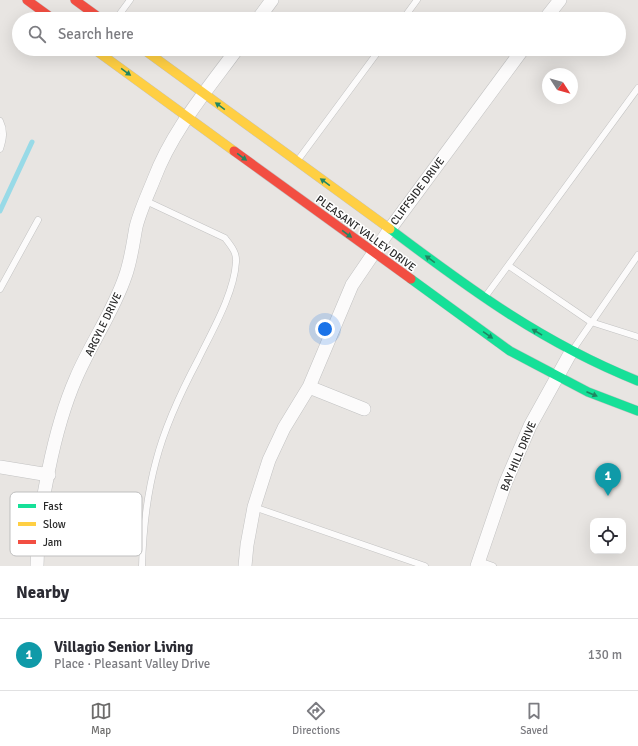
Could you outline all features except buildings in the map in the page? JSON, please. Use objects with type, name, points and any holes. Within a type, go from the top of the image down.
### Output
[{"type":"street","points":[[27,0],[43,12]]},
{"type":"street","points":[[75,0],[91,12]]},
{"type":"street","points":[[263,12],[272,0]]},
{"type":"street","points":[[551,12],[560,0]]},
{"type":"street","name":"PLEASANT VALLEY DRIVE","points":[[104,56],[510,351],[556,377],[588,392],[638,411]]},
{"type":"street","name":"PLEASANT VALLEY DRIVE","points":[[152,56],[484,298],[571,352],[598,366],[638,381]]},
{"type":"street","name":"ARGYLE DRIVE","points":[[46,492],[59,428],[67,402],[76,378],[126,277],[136,226],[154,177],[178,131],[231,56]]},
{"type":"street","name":"CLIFFSIDE DRIVE","points":[[245,566],[254,507],[269,460],[284,428],[309,386],[352,285],[373,252],[518,56]]},
{"type":"street","name":"BAY HILL DRIVE","points":[[478,564],[505,484],[530,426],[571,352]]},
{"type":"street","points":[[309,386],[364,409]]},
{"type":"street","points":[[0,467],[49,474]]},
{"type":"street","name":"ARGYLE DRIVE","points":[[37,566],[38,556]]},
{"type":"lane","points":[[121,12],[130,0]]},
{"type":"lane","points":[[408,12],[417,0]]},
{"type":"lane","points":[[297,162],[375,56]]},
{"type":"lane","points":[[484,298],[509,266],[638,88]]},
{"type":"lane","points":[[0,121],[3,127],[3,140],[0,149]]},
{"type":"lane","points":[[142,566],[148,504],[156,461],[172,413],[216,326],[234,276],[236,260],[233,248],[225,238],[146,201]]},
{"type":"lane","points":[[0,290],[38,220]]},
{"type":"lane","points":[[571,352],[638,255]]},
{"type":"lane","points":[[509,266],[592,322],[638,337]]},
{"type":"lane","points":[[254,507],[425,566]]},
{"type":"lane","points":[[478,564],[493,566]]},
{"type":"waterway","points":[[0,211],[32,142]]},
{"type":"traffic: fast","points":[[390,229],[509,314],[571,350],[638,381]]},
{"type":"traffic: fast","points":[[411,279],[510,351],[588,392],[638,411]]},
{"type":"traffic: slow","points":[[104,56],[234,151]]},
{"type":"traffic: slow","points":[[153,56],[390,229]]},
{"type":"traffic: jam","points":[[27,0],[43,12]]},
{"type":"traffic: jam","points":[[75,0],[91,12]]},
{"type":"traffic: jam","points":[[234,151],[411,279]]},
{"type":"place","name":"Villagio Senior Living","points":[[608,496]]}]
